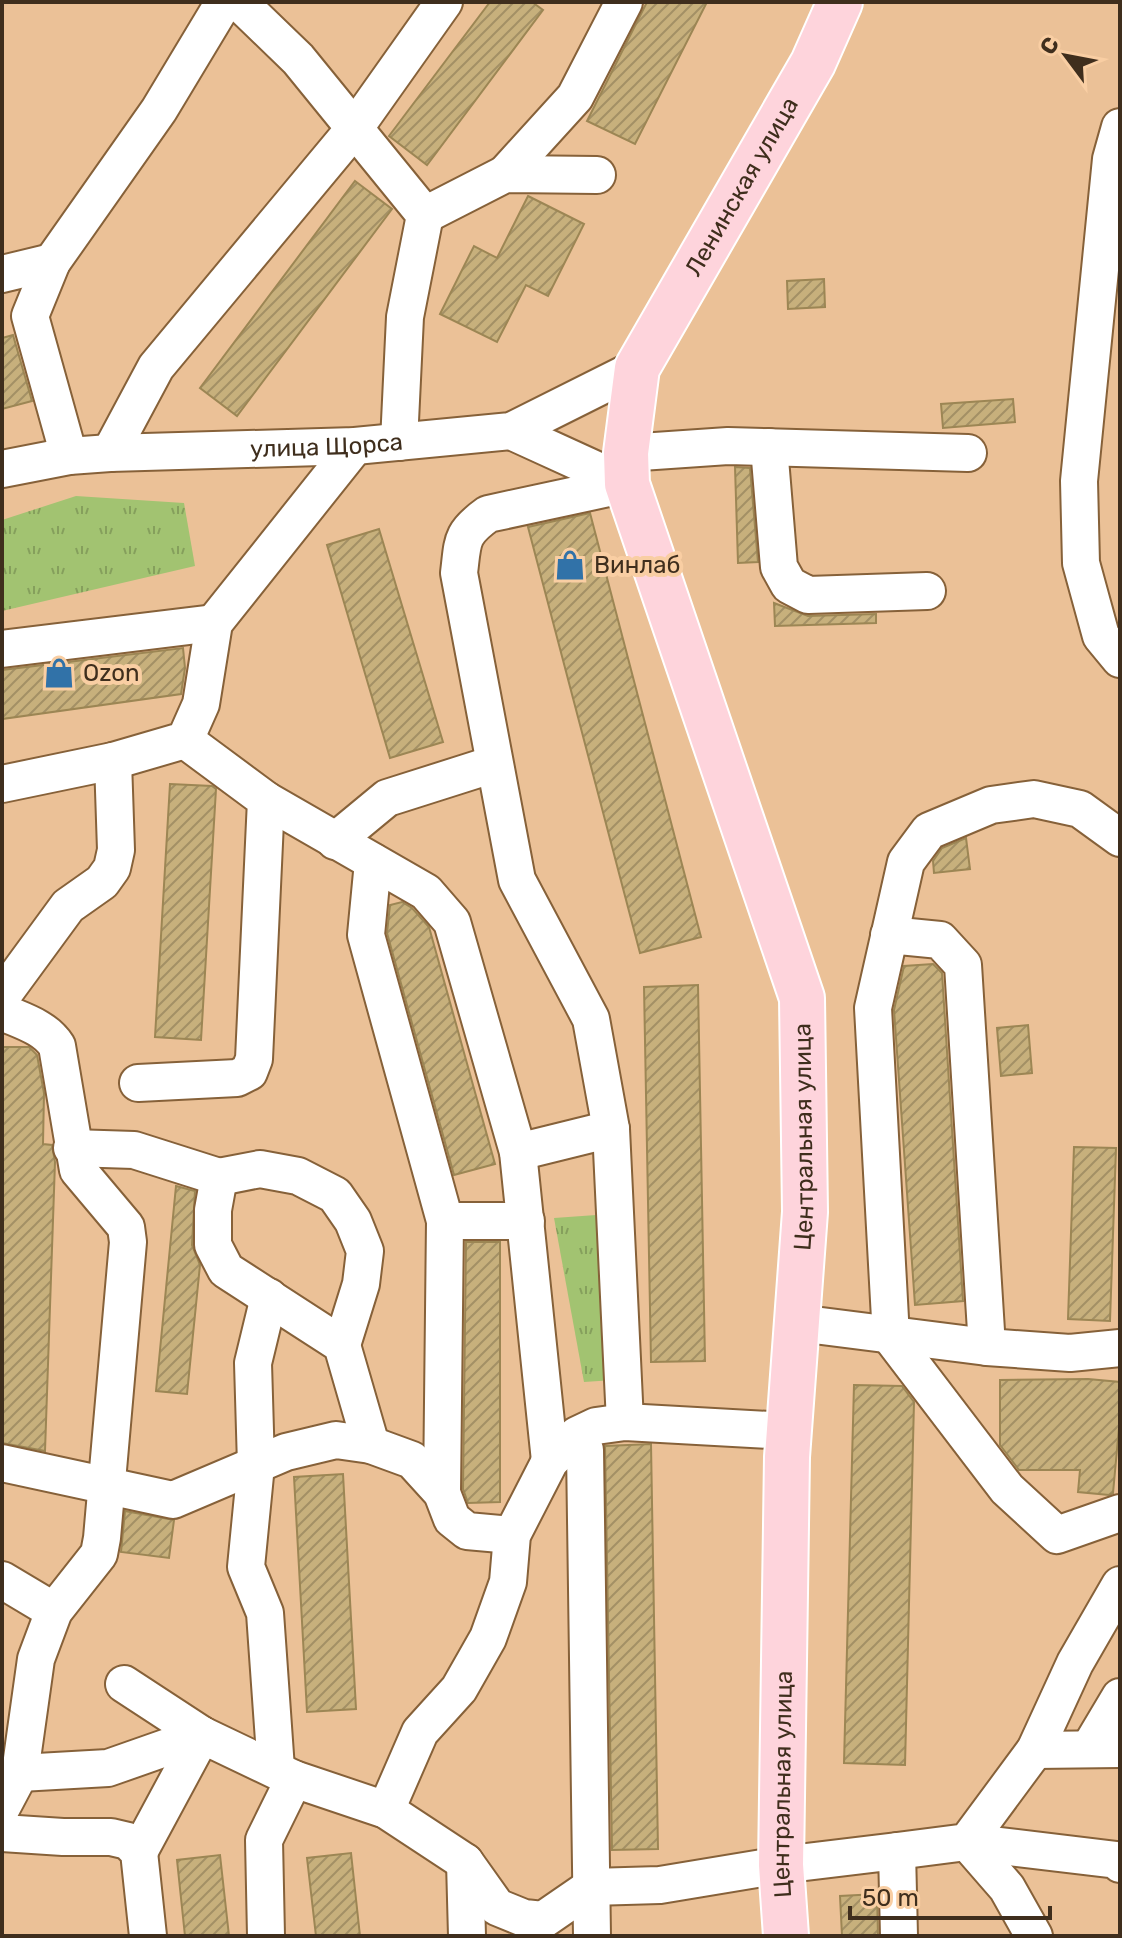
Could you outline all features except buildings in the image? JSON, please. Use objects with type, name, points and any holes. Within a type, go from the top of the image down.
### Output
[{"type":"main road","name":"Ленинская улица","points":[[637,368],[813,63],[840,2]]},
{"type":"main road","name":"Центральная улица","points":[[637,368],[627,468],[802,998],[805,1212],[788,1431],[781,1865],[786,1936]]},
{"type":"street","points":[[69,456],[16,320],[52,262],[159,110],[224,2]]},
{"type":"street","points":[[239,2],[298,59],[425,215]]},
{"type":"street","points":[[110,453],[156,367],[354,129],[444,2]]},
{"type":"street","points":[[425,215],[505,174],[575,97],[624,2]]},
{"type":"street","points":[[1120,127],[1111,159],[1079,481],[1081,563],[1101,636],[1120,659]]},
{"type":"street","points":[[505,174],[597,175]]},
{"type":"street","points":[[399,442],[405,317],[425,215]]},
{"type":"street","points":[[2,274],[52,262]]},
{"type":"street","name":"улица Щорса","points":[[2,469],[69,456],[355,446],[511,431],[637,368]]},
{"type":"street","points":[[511,431],[627,468]]},
{"type":"street","points":[[2,784],[113,761],[185,740],[201,704],[214,623],[355,446]]},
{"type":"street","points":[[625,1422],[611,1129],[591,1019],[517,880],[459,573],[463,541],[469,527],[488,514],[627,468],[728,446],[968,453]]},
{"type":"street","points":[[769,447],[779,567],[789,585],[808,595],[927,591]]},
{"type":"street","points":[[2,649],[214,623]]},
{"type":"street","points":[[185,740],[266,800],[426,892],[452,922],[518,1152],[550,1461]]},
{"type":"street","points":[[2,996],[68,906],[102,882],[112,868],[116,850],[113,761]]},
{"type":"street","points":[[335,841],[387,798],[494,764]]},
{"type":"street","points":[[1120,838],[1080,809],[1034,799],[991,805],[929,831],[906,862],[873,1008],[891,1337],[1007,1489],[1057,1535],[1120,1513]]},
{"type":"street","points":[[138,1083],[237,1078],[249,1072],[254,1059],[266,800]]},
{"type":"street","points":[[373,862],[366,935],[445,1221],[442,1493]]},
{"type":"street","points":[[889,935],[940,940],[963,965],[987,1347]]},
{"type":"street","points":[[2,1012],[51,1036],[57,1046],[78,1170],[126,1227],[128,1242],[99,1554],[54,1611],[36,1659],[20,1773],[2,1807]]},
{"type":"street","points":[[518,1152],[611,1129]]},
{"type":"street","points":[[72,1148],[134,1150],[219,1177],[260,1169],[298,1176],[335,1195],[353,1221],[365,1251],[361,1284],[342,1345],[371,1445]]},
{"type":"street","points":[[219,1177],[213,1210],[213,1245],[226,1270],[342,1345]]},
{"type":"street","points":[[445,1221],[526,1221]]},
{"type":"street","points":[[266,1936],[264,1840],[285,1774],[265,1613],[246,1567],[256,1465],[253,1363],[269,1297]]},
{"type":"street","points":[[798,1323],[987,1347],[1070,1353],[1120,1348]]},
{"type":"street","points":[[386,1810],[420,1732],[459,1689],[488,1638],[508,1582],[512,1535],[550,1461],[577,1435],[596,1426],[625,1422],[788,1431]]},
{"type":"street","points":[[2,1463],[173,1500],[286,1452],[336,1440],[371,1445],[412,1460],[442,1493],[452,1519],[467,1531],[512,1535]]},
{"type":"street","points":[[585,1450],[592,1936]]},
{"type":"street","points":[[2,1580],[54,1611]]},
{"type":"street","points":[[967,1842],[1035,1750],[1075,1663],[1120,1585]]},
{"type":"street","points":[[124,1684],[202,1735],[285,1774],[386,1810],[465,1862],[497,1907],[524,1918],[543,1920],[591,1887],[660,1885],[781,1865],[967,1842],[1119,1861]]},
{"type":"street","points":[[1035,1750],[1105,1749],[1120,1697]]},
{"type":"street","points":[[20,1773],[108,1768],[202,1735]]},
{"type":"street","points":[[148,1936],[139,1852],[202,1735]]},
{"type":"street","points":[[2,1833],[111,1837],[128,1841],[139,1852]]},
{"type":"street","points":[[967,1842],[1007,1888],[1034,1936]]},
{"type":"street","points":[[897,1851],[899,1936]]},
{"type":"street","points":[[465,1862],[467,1936]]},
{"type":"green space","points":[[76,496],[184,503],[195,566],[2,611],[2,520]]},
{"type":"green space","points":[[596,1215],[614,1380],[584,1382],[554,1218]]},
{"type":"place","name":"Винлаб","points":[[570,565]]},
{"type":"place","name":"Ozon","points":[[59,673]]}]
